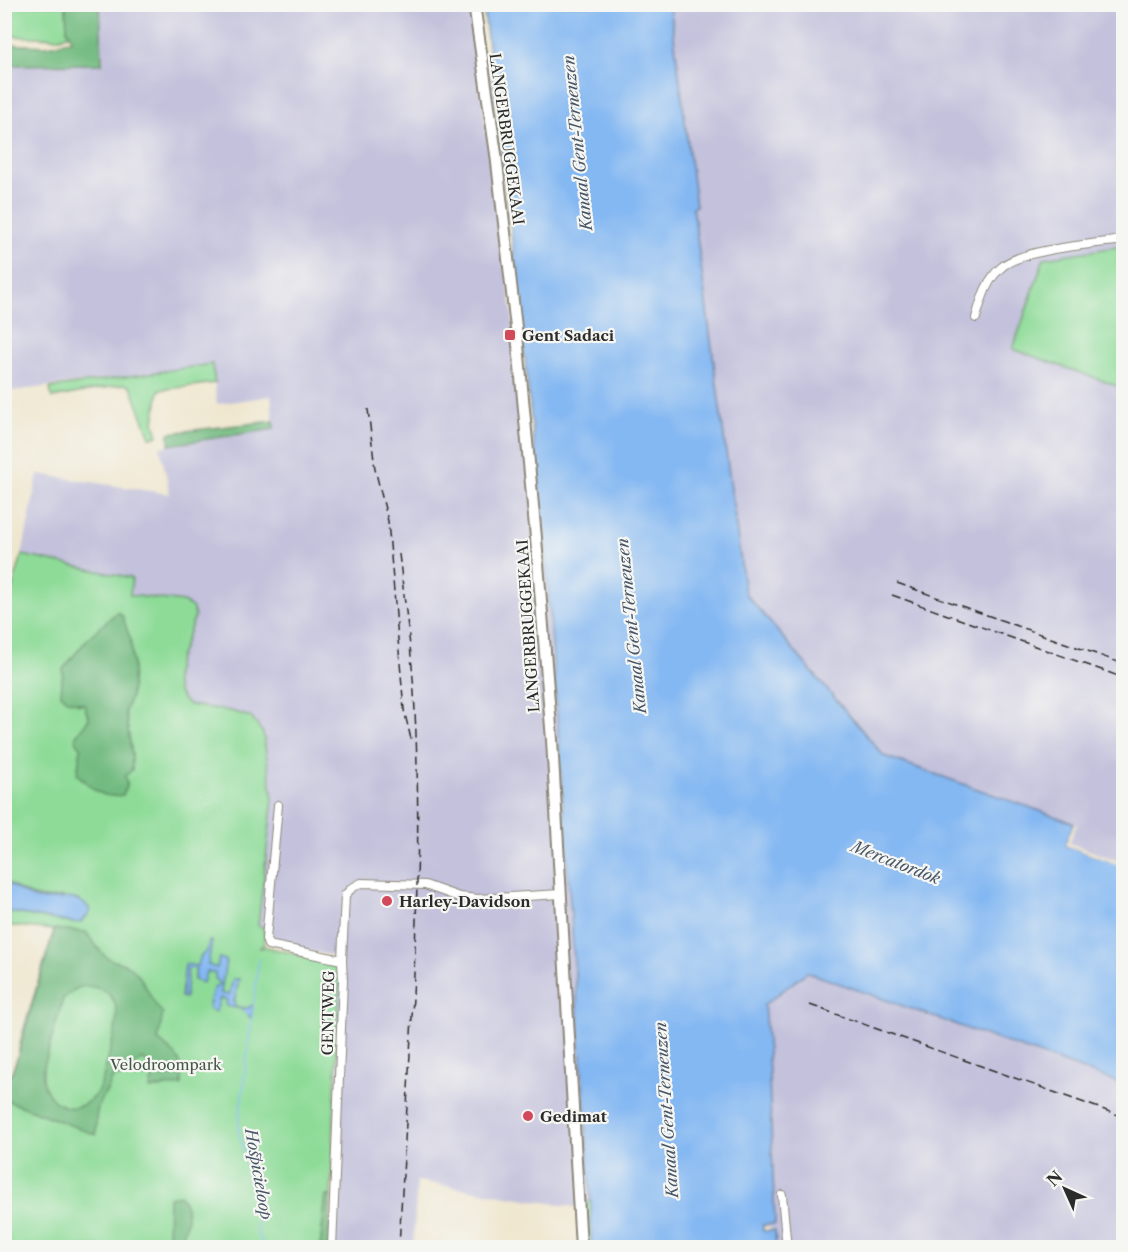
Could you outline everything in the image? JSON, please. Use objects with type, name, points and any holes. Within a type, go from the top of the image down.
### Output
[{"type":"main road","name":"LANGERBRUGGEKAAI","points":[[474,4],[496,154],[519,353],[543,626],[581,1248]]},
{"type":"street","points":[[976,318],[987,286],[993,277],[1001,266],[1017,257],[1124,240]]},
{"type":"street","name":"GENTWEG","points":[[279,805],[266,939],[268,945],[342,960],[343,992],[332,1248]]},
{"type":"street","points":[[342,960],[345,895],[352,888],[361,884],[425,885],[459,897],[478,899],[561,894]]},
{"type":"street","points":[[782,1195],[787,1248]]},
{"type":"shaded area","points":[[100,5],[469,5],[545,546],[591,1201],[574,1207],[417,1181],[413,1247],[334,1247],[340,972],[338,957],[272,944],[258,926],[273,798],[263,733],[206,708],[190,705],[183,700],[175,681],[177,664],[186,640],[183,602],[130,595],[132,578],[22,555],[38,474],[170,494],[160,447],[274,429],[271,396],[217,404],[212,365],[5,392],[4,65],[102,64]]},
{"type":"shaded area","points":[[670,5],[1123,5],[1123,246],[1044,258],[1013,348],[1123,388],[1124,863],[1065,845],[1073,823],[884,756],[745,593],[693,206],[696,205]]},
{"type":"shaded area","points":[[807,972],[1123,1084],[1123,1247],[776,1248],[775,1230],[763,1225],[775,1224],[764,1005]]},
{"type":"green space","points":[[5,5],[66,5],[69,34],[60,38],[5,36]]},
{"type":"green space","points":[[66,5],[100,5],[102,64],[5,65],[5,44],[48,46],[72,40],[67,30]]},
{"type":"green space","points":[[1123,246],[1123,388],[1013,349],[1044,258]]},
{"type":"green space","points":[[212,364],[215,383],[159,390],[154,422],[158,436],[150,437],[131,387],[125,384],[52,398],[50,388]]},
{"type":"green space","points":[[274,421],[274,429],[169,445],[169,433]]},
{"type":"green space","name":"Velodroompark","points":[[22,555],[132,578],[130,595],[183,602],[192,607],[195,616],[177,664],[175,681],[183,700],[190,705],[231,711],[251,717],[263,733],[273,798],[258,926],[264,927],[265,944],[259,948],[267,947],[333,963],[340,972],[331,1196],[326,1196],[320,1247],[5,1247],[5,1087],[17,1059],[22,1035],[54,930],[5,925],[4,911],[73,923],[63,897],[39,898],[5,881],[5,614]],"holes":[[[131,641],[133,669],[131,696],[125,711],[132,755],[125,776],[127,785],[78,774],[81,748],[77,734],[89,719],[84,704],[78,704]]]},
{"type":"green space","points":[[117,612],[122,615],[131,641],[133,669],[131,696],[125,711],[132,770],[125,776],[127,785],[123,795],[109,796],[97,792],[77,774],[81,748],[75,739],[89,719],[84,704],[67,700],[61,694],[63,669],[89,637]]},
{"type":"green space","name":"Velodroompark","points":[[55,929],[86,932],[104,955],[128,965],[136,972],[163,1013],[158,1040],[178,1058],[181,1068],[182,1085],[150,1089],[153,1076],[151,1066],[142,1059],[125,1075],[112,1078],[98,1108],[96,1135],[5,1100],[6,1088],[16,1062]],"holes":[[[86,986],[100,989],[115,1003],[116,1013],[114,1036],[103,1079],[93,1097],[84,1104],[67,1107],[59,1104],[46,1090],[43,1070],[63,999],[77,988]]]},
{"type":"green space","points":[[180,1195],[187,1212],[181,1242],[168,1240],[169,1197]]},
{"type":"green space","points":[[326,1196],[331,1196],[329,1247],[320,1248]]},
{"type":"green space","points":[[591,1201],[592,1242],[591,1247],[586,1247],[585,1203]]},
{"type":"water","points":[[483,5],[670,5],[696,206],[693,207],[745,593],[884,756],[1074,823],[1065,845],[1123,866],[1123,1084],[807,972],[764,1005],[775,1224],[763,1225],[763,1231],[775,1230],[776,1247],[591,1247],[591,1201],[545,546],[509,213]]},
{"type":"water","points":[[5,881],[41,900],[76,899],[89,908],[89,914],[81,922],[73,923],[5,911]]},
{"type":"water","points":[[209,941],[212,941],[208,965],[217,968],[219,958],[226,960],[221,993],[229,995],[233,979],[239,979],[234,1003],[237,1007],[247,1008],[253,1005],[251,1018],[241,1009],[226,1006],[227,1000],[220,998],[216,1012],[208,1009],[213,989],[220,984],[215,978],[215,973],[206,972],[203,983],[194,980],[196,969],[188,968],[185,998],[181,997],[185,964],[197,966],[201,956],[207,951]]},
{"type":"pier","points":[[1074,823],[1077,824],[1069,843],[1121,862],[1124,860],[1122,866],[1065,845]]},
{"type":"waterway","name":"Hospicieloop","points":[[259,959],[238,1129],[256,1201],[258,1236],[266,1248]]},
{"type":"railway","points":[[368,409],[375,469],[388,521],[404,710],[411,739]]},
{"type":"railway","points":[[399,554],[414,692],[418,846],[414,980],[399,1248]]},
{"type":"railway","points":[[897,583],[1124,664]]},
{"type":"railway","points":[[892,595],[1124,678]]},
{"type":"railway","points":[[810,1005],[1124,1117]]},
{"type":"place","name":"Gent Sadaci","points":[[510,335]]},
{"type":"place","name":"Harley-Davidson","points":[[387,901]]},
{"type":"place","name":"Gedimat","points":[[528,1116]]},
{"type":"water label","name":"Kanaal Gent-Terneuzen","points":[[577,143]]},
{"type":"water label","name":"Kanaal Gent-Terneuzen","points":[[631,626]]},
{"type":"water label","name":"Mercatordok","points":[[896,862]]},
{"type":"water label","name":"Kanaal Gent-Terneuzen","points":[[666,1110]]}]
